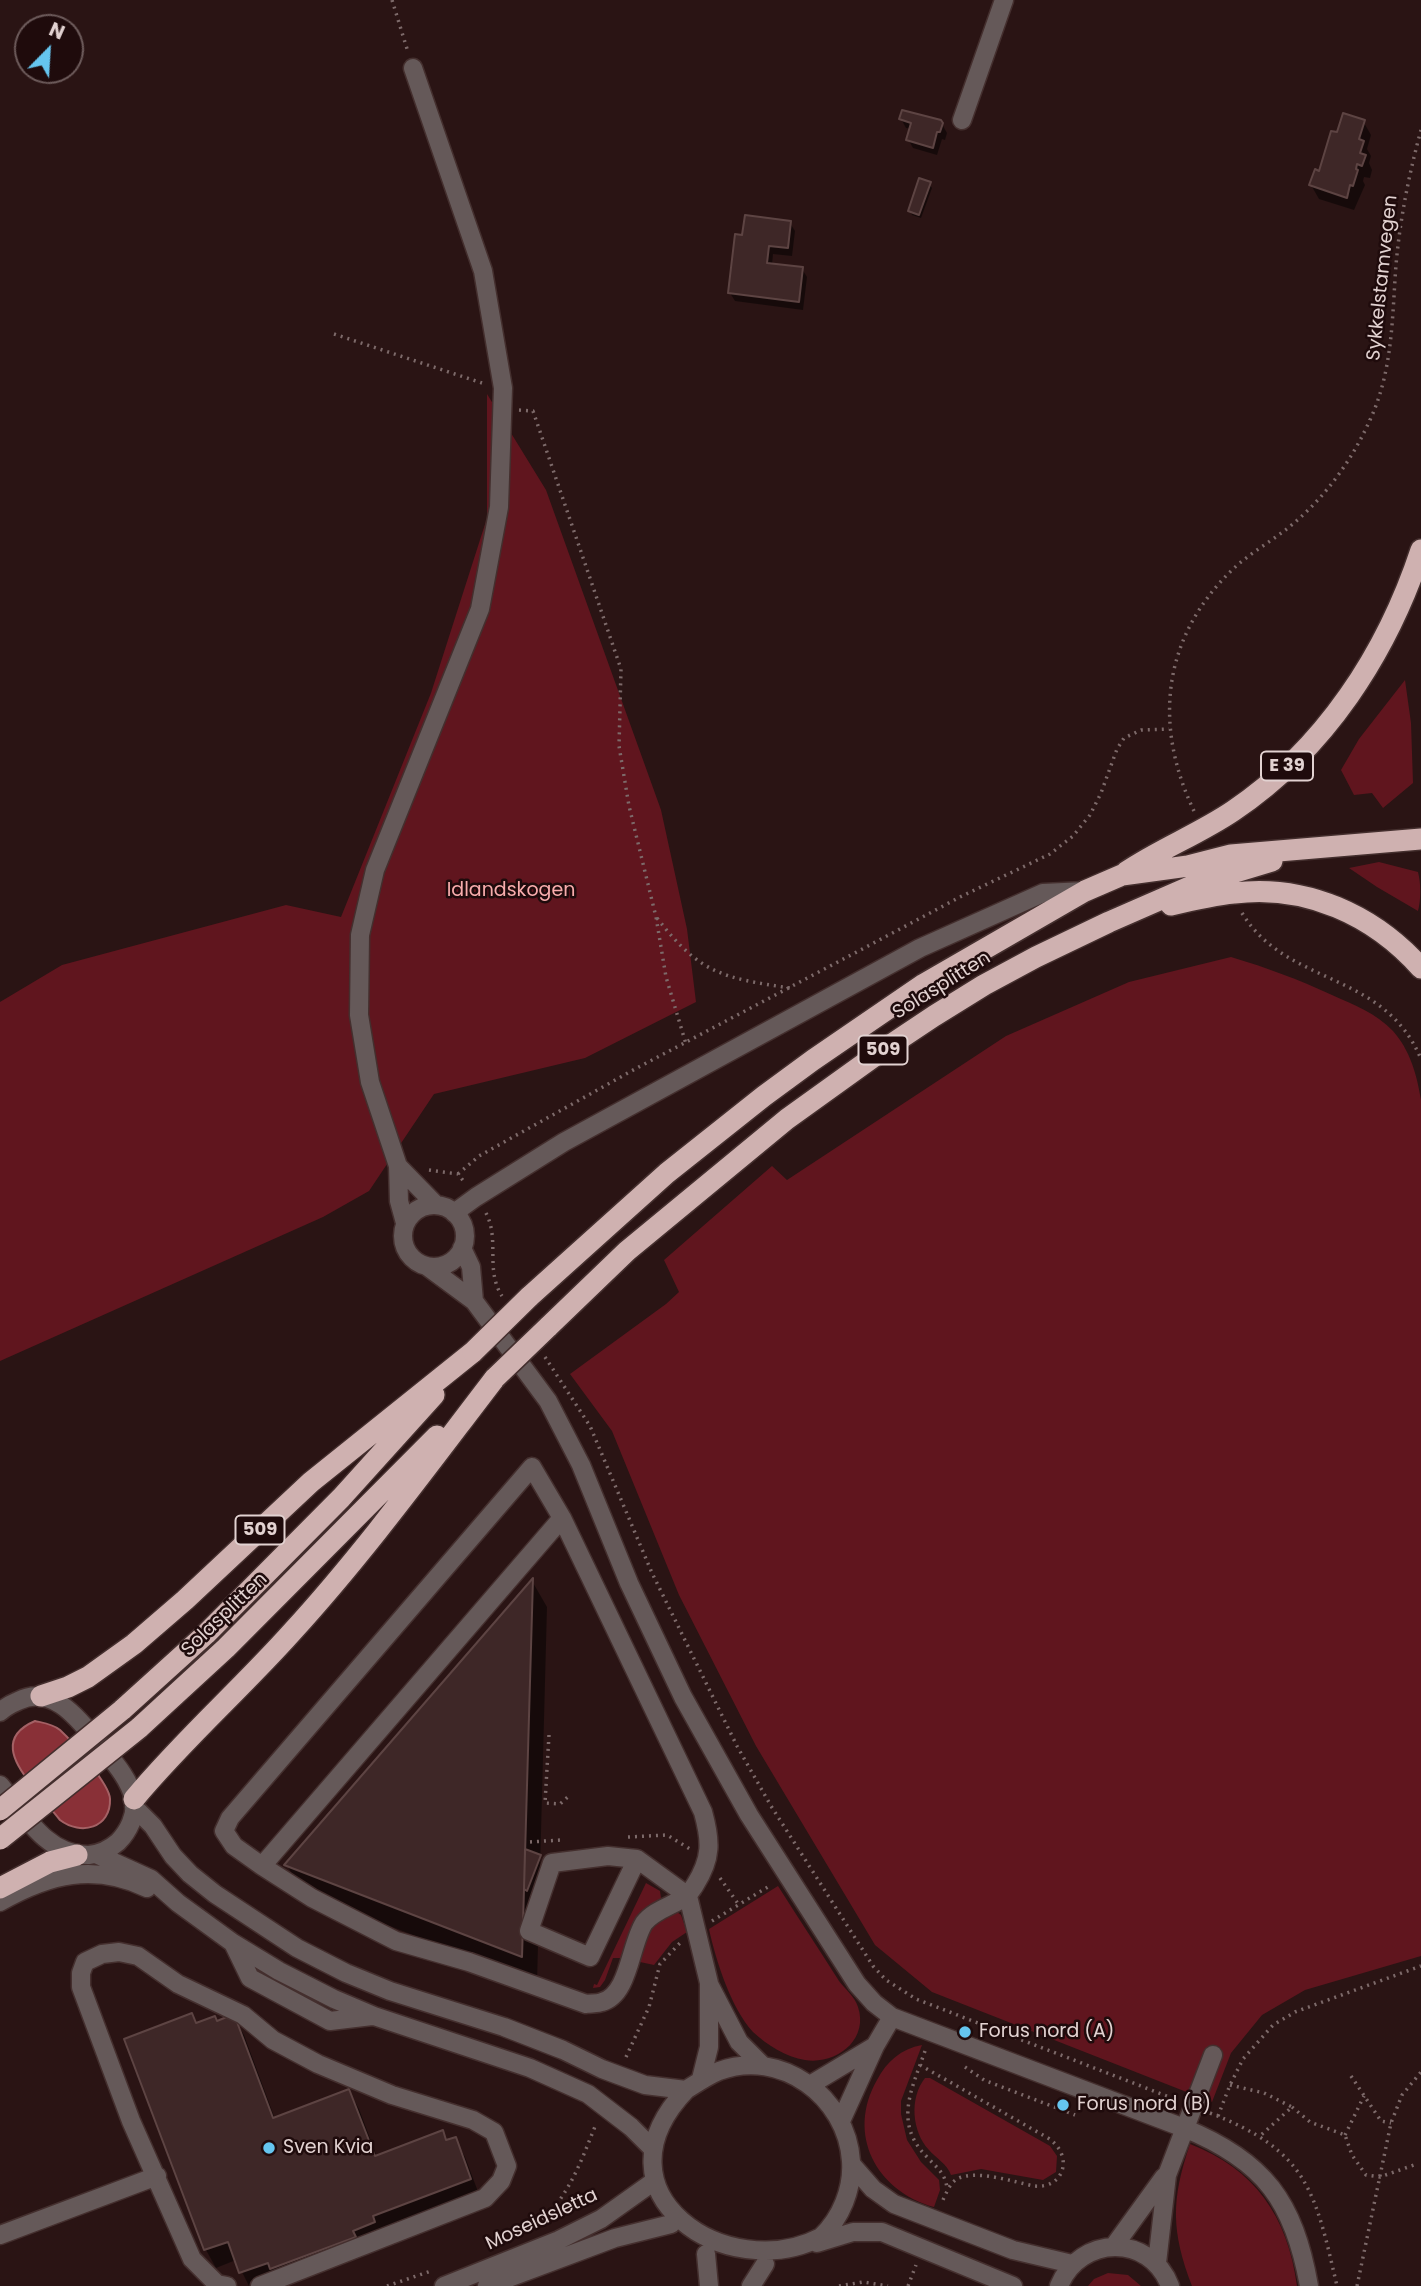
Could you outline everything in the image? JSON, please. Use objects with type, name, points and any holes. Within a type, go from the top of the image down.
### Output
[{"type":"highway","name":"E 39","points":[[1122,876],[1146,859],[1236,808],[1286,767],[1312,740],[1352,692],[1377,654],[1399,610],[1421,550]]},
{"type":"highway","name":"Solasplitten","points":[[0,1810],[122,1710],[206,1634],[341,1498],[473,1352],[608,1224],[764,1096],[882,1011],[981,949],[1084,891],[1122,876],[1188,866],[1231,855],[1413,839]]},
{"type":"highway","name":"Solasplitten","points":[[0,1839],[139,1728],[226,1648],[495,1378],[627,1251],[787,1119],[883,1050],[1004,974],[1077,937],[1196,884],[1312,849]]},
{"type":"highway","points":[[1135,913],[1234,893],[1272,892],[1297,895],[1320,901],[1364,920],[1389,936],[1421,968]]},
{"type":"highway","name":"509","points":[[41,1696],[88,1677],[134,1644],[311,1482],[473,1352]]},
{"type":"highway","name":"509","points":[[134,1803],[184,1742],[290,1635],[326,1593],[495,1378]]},
{"type":"highway","points":[[0,1888],[50,1863],[87,1855]]},
{"type":"street","points":[[962,120],[1004,0]]},
{"type":"street","points":[[405,1223],[399,1201],[398,1166],[370,1082],[359,1015],[360,935],[374,870],[480,610],[499,507],[503,408],[503,388],[483,271],[413,68]]},
{"type":"street","points":[[454,1213],[564,1142],[920,948],[1043,893],[1084,891]]},
{"type":"street","points":[[398,1166],[436,1205],[454,1213],[464,1229],[462,1248],[471,1267],[474,1301]]},
{"type":"street","points":[[436,1205],[418,1209],[405,1223],[402,1234],[409,1255],[474,1301],[548,1401],[565,1431],[653,1635],[683,1697],[749,1815],[845,1969],[874,2003],[892,2017],[1184,2128],[1242,2158],[1275,2191],[1298,2235],[1310,2286]]},
{"type":"street","points":[[428,1267],[445,1265],[452,1261],[462,1248]]},
{"type":"street","points":[[532,1467],[562,1518],[703,1812],[709,1835],[708,1860],[688,1896],[666,1906],[646,1920],[636,1938],[619,1991],[604,2002],[586,2004],[468,1962],[396,1941],[312,1898],[234,1846],[224,1831],[230,1818],[532,1467]]},
{"type":"street","points":[[262,1866],[562,1518]]},
{"type":"street","points":[[0,1712],[23,1698],[41,1696],[55,1701],[75,1715],[120,1769],[134,1803],[173,1856],[190,1874],[226,1902],[297,1948],[346,1973],[390,1991],[504,2027],[563,2050],[602,2069],[645,2084],[694,2085],[731,2068],[763,2066],[780,2070],[810,2085],[823,2095],[841,2122],[849,2143],[852,2165],[848,2191],[838,2217],[814,2244]]},
{"type":"street","points":[[0,1785],[45,1839],[66,1853],[87,1855],[151,1878],[178,1903],[233,1943],[334,1999],[373,2016],[494,2055],[588,2094],[653,2149]]},
{"type":"street","points":[[87,1855],[113,1847],[126,1834],[134,1803]]},
{"type":"street","points":[[636,1859],[590,1957],[529,1931],[552,1863],[608,1857],[636,1859],[688,1896],[709,1983],[739,2042],[763,2066]]},
{"type":"street","points":[[0,1902],[52,1878],[78,1873],[130,1880],[178,1903]]},
{"type":"street","points":[[228,2286],[217,2284],[192,2259],[131,2121],[81,1987],[81,1973],[85,1962],[102,1954],[119,1952],[138,1956],[178,1984],[243,2015],[273,2040],[318,2064],[392,2095],[472,2120],[494,2132],[507,2166],[500,2181],[485,2198],[260,2286]]},
{"type":"street","points":[[709,1983],[709,2047],[694,2085],[665,2116],[653,2149],[653,2182],[660,2204],[681,2236],[706,2254],[724,2262],[745,2265],[765,2264],[853,2232],[882,2232],[1013,2286]]},
{"type":"street","points":[[841,2122],[875,2046],[892,2017]]},
{"type":"street","points":[[810,2085],[875,2046]]},
{"type":"street","points":[[1157,2263],[1167,2175],[1213,2055]]},
{"type":"street","points":[[852,2165],[873,2189],[894,2204],[1013,2250],[1072,2264]]},
{"type":"street","points":[[1114,2246],[1167,2175]]},
{"type":"street","points":[[0,2235],[157,2176]]},
{"type":"street","name":"Moseidsletta","points":[[444,2286],[559,2240],[601,2219],[653,2182]]},
{"type":"street","name":"Moseidsletta","points":[[487,2286],[615,2238],[671,2224]]},
{"type":"street","points":[[1059,2286],[1072,2264],[1091,2251],[1114,2246],[1137,2250],[1157,2263],[1170,2286]]},
{"type":"street","points":[[706,2254],[709,2286]]},
{"type":"street","points":[[751,2286],[765,2264]]},
{"type":"path","points":[[392,0],[413,68]]},
{"type":"path","name":"Sykkelstamvegen","points":[[1194,811],[1177,769],[1169,729],[1169,698],[1177,659],[1198,610],[1235,567],[1291,526],[1323,495],[1351,457],[1370,420],[1383,385],[1390,355],[1401,224],[1409,176],[1421,130]]},
{"type":"path","points":[[334,334],[503,388]]},
{"type":"path","points":[[503,408],[533,411],[621,669],[621,756],[629,807],[656,917],[666,976],[686,1044]]},
{"type":"path","points":[[458,1174],[479,1156],[635,1069],[960,897],[1050,854],[1073,836],[1090,815],[1101,793],[1116,749],[1124,738],[1141,730],[1169,729]]},
{"type":"path","points":[[1242,913],[1265,941],[1286,957],[1365,995],[1388,1012],[1407,1033],[1421,1059]]},
{"type":"path","points":[[656,917],[689,956],[716,973],[748,982],[790,988]]},
{"type":"path","points":[[422,1169],[458,1174],[471,1190]]},
{"type":"path","points":[[482,1205],[494,1236],[492,1264],[495,1285],[503,1297]]},
{"type":"path","points":[[542,1353],[590,1426],[652,1573],[737,1746],[778,1817],[873,1966],[886,1980],[916,1999],[1218,2116],[1230,2085],[1252,2047],[1273,2025],[1295,2012],[1421,1966]]},
{"type":"path","points":[[549,1735],[545,1803],[560,1804],[570,1795]]},
{"type":"path","points":[[934,2049],[926,2048],[908,2103],[910,2131],[925,2156],[946,2179],[947,2190]]},
{"type":"path","points":[[920,2065],[1048,2138],[1063,2152],[1062,2171],[1052,2183],[1042,2187],[978,2175],[958,2179],[947,2190],[940,2207]]},
{"type":"path","points":[[963,2065],[984,2080],[1075,2115]]},
{"type":"path","points":[[1357,2286],[1391,2123],[1402,2095],[1421,2072]]},
{"type":"path","points":[[1351,2076],[1381,2121],[1391,2123]]},
{"type":"path","points":[[1230,2085],[1264,2093],[1292,2107],[1310,2122],[1345,2135]]},
{"type":"path","points":[[1364,2095],[1345,2135],[1352,2155],[1366,2175],[1380,2177],[1414,2165]]},
{"type":"path","points":[[1260,2136],[1292,2107]]},
{"type":"path","points":[[528,2232],[545,2218],[564,2196],[596,2122]]},
{"type":"path","points":[[908,2286],[919,2260]]},
{"type":"path","points":[[387,2286],[437,2269]]},
{"type":"path","points":[[839,2286],[863,2282],[888,2286]]},
{"type":"green space","name":"Idlandskogen","points":[[487,394],[546,490],[661,810],[687,929],[696,1002],[585,1058],[434,1094],[369,1191],[323,1217],[0,1361],[0,1002],[62,965],[286,905],[341,917],[431,693],[487,518]]},
{"type":"green space","points":[[1405,680],[1411,723],[1413,783],[1383,808],[1372,793],[1354,795],[1341,770],[1359,739]]},
{"type":"green space","points":[[1379,862],[1418,872],[1418,911],[1349,868]]},
{"type":"green space","points":[[1231,957],[1307,984],[1379,1019],[1393,1031],[1404,1046],[1415,1072],[1421,1100],[1421,1956],[1305,1990],[1262,2015],[1231,2053],[1212,2102],[932,1992],[875,1945],[756,1746],[679,1595],[612,1431],[570,1374],[679,1292],[664,1260],[772,1166],[787,1180],[1006,1036],[1129,982]]},
{"type":"green space","points":[[646,1883],[660,1891],[661,1898],[636,1919],[629,1932],[622,1958],[613,1958],[605,1980],[600,1987],[593,1988],[594,1984],[597,1985]]},
{"type":"green space","points":[[778,1886],[858,2007],[859,2030],[854,2040],[838,2054],[817,2061],[784,2053],[753,2032],[738,2010],[725,1983],[709,1929]]},
{"type":"green space","points":[[677,1912],[681,1915],[687,1932],[672,1942],[654,1965],[640,1962],[643,1945],[650,1931]]},
{"type":"green space","points":[[922,2045],[901,2101],[901,2114],[907,2140],[921,2162],[939,2180],[940,2190],[934,2207],[896,2188],[882,2174],[872,2158],[866,2140],[868,2100],[877,2080],[895,2057]]},
{"type":"green space","points":[[925,2078],[930,2078],[1050,2146],[1057,2156],[1056,2172],[1043,2180],[981,2169],[951,2175],[923,2143],[916,2125],[916,2095]]},
{"type":"green space","points":[[1190,2144],[1233,2167],[1264,2198],[1286,2238],[1297,2286],[1192,2286],[1180,2248],[1176,2215],[1179,2182]]},
{"type":"green space","points":[[1108,2273],[1128,2275],[1141,2286],[1088,2286],[1094,2279]]},
{"type":"shaded area","points":[[35,1721],[60,1730],[104,1784],[110,1799],[109,1809],[100,1823],[77,1828],[60,1820],[19,1767],[13,1742],[24,1727]]},
{"type":"building","points":[[902,110],[941,120],[943,123],[940,132],[937,132],[933,148],[906,140],[911,123],[899,119]]},
{"type":"building","points":[[1343,113],[1365,120],[1359,139],[1364,141],[1360,153],[1366,155],[1362,166],[1357,164],[1358,170],[1347,198],[1309,185],[1315,169],[1319,171],[1331,131],[1337,132]]},
{"type":"building","points":[[919,178],[931,182],[919,215],[908,211]]},
{"type":"building","points":[[745,215],[791,221],[788,248],[769,246],[767,263],[803,267],[799,302],[728,293],[735,234],[742,235]]},
{"type":"building","points":[[533,1578],[522,1957],[284,1865]]},
{"type":"building","points":[[525,1849],[541,1855],[527,1891],[524,1889]]},
{"type":"building","name":"Sven Kvia","points":[[192,2013],[196,2023],[215,2016],[217,2021],[234,2014],[273,2118],[349,2089],[375,2156],[443,2130],[446,2140],[456,2137],[471,2179],[373,2216],[375,2222],[353,2231],[356,2237],[270,2269],[268,2263],[239,2273],[228,2242],[204,2250],[124,2039]]},
{"type":"place","name":"Forus nord (A)","points":[[965,2032]]},
{"type":"place","name":"Forus nord (B)","points":[[1063,2105]]},
{"type":"place","name":"Sven Kvia","points":[[269,2148]]}]
